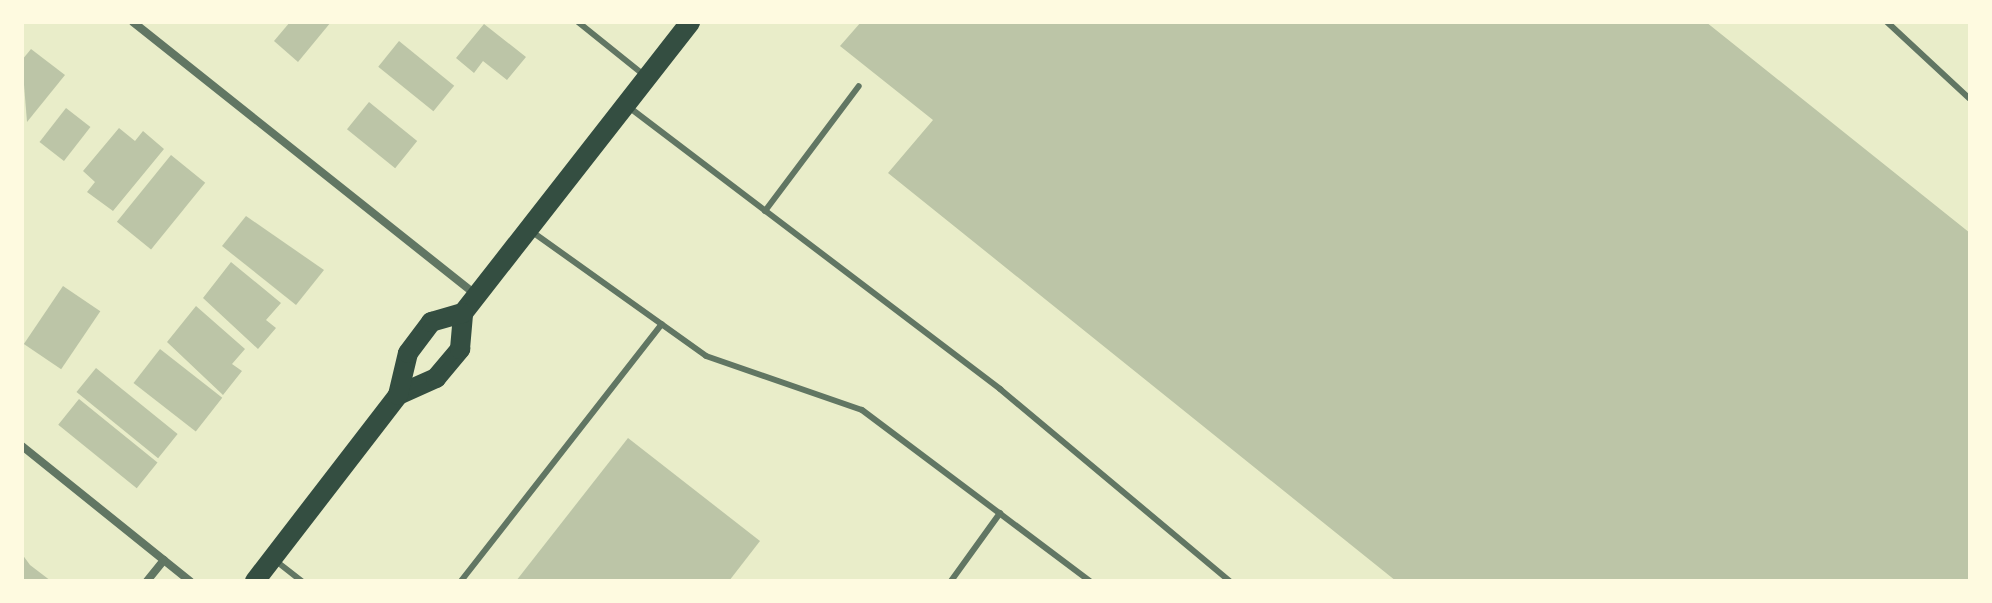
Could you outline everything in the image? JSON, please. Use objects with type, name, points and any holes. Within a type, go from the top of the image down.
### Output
[{"type":"main road","points":[[398,395],[436,378],[460,349],[463,313],[690,22]]},
{"type":"main road","points":[[255,581],[398,395],[408,353],[431,322],[463,313]]},
{"type":"street","points":[[133,22],[477,296]]},
{"type":"street","points":[[22,446],[190,581]]},
{"type":"street","points":[[147,581],[164,560]]},
{"type":"lane","points":[[578,22],[647,77]]},
{"type":"lane","points":[[1887,22],[1970,99]]},
{"type":"lane","points":[[765,211],[859,86]]},
{"type":"lane","points":[[625,105],[1000,389],[1230,581]]},
{"type":"lane","points":[[529,229],[706,356],[862,410],[1090,581]]},
{"type":"lane","points":[[461,581],[662,324]]},
{"type":"lane","points":[[951,581],[1000,513]]},
{"type":"lane","points":[[272,558],[302,581]]},
{"type":"building","points":[[290,22],[331,22],[298,62],[274,41]]},
{"type":"building","points":[[861,22],[1706,22],[1970,233],[1970,581],[1396,581],[888,173],[933,120],[840,46]]},
{"type":"building","points":[[484,24],[526,57],[507,80],[483,61],[474,73],[456,58]]},
{"type":"building","points":[[399,41],[454,86],[433,111],[378,67]]},
{"type":"building","points":[[31,49],[65,75],[27,122],[22,60]]},
{"type":"building","points":[[369,102],[417,141],[395,168],[347,129]]},
{"type":"building","points":[[66,108],[90,127],[64,161],[40,142]]},
{"type":"building","points":[[119,128],[135,141],[143,131],[164,149],[113,211],[87,192],[95,182],[83,171]]},
{"type":"building","points":[[171,155],[205,183],[151,250],[117,222]]},
{"type":"building","points":[[246,216],[324,270],[296,305],[222,246]]},
{"type":"building","points":[[231,262],[281,303],[266,320],[276,328],[258,349],[203,298]]},
{"type":"building","points":[[63,286],[100,311],[61,369],[24,344]]},
{"type":"building","points":[[196,306],[245,349],[232,364],[242,371],[223,395],[167,342]]},
{"type":"building","points":[[160,349],[222,398],[196,432],[134,383]]},
{"type":"building","points":[[96,368],[178,434],[158,458],[76,392]]},
{"type":"building","points":[[79,399],[157,463],[137,488],[58,425]]},
{"type":"building","points":[[628,438],[760,541],[729,581],[516,581]]},
{"type":"building","points":[[22,554],[30,565],[51,581],[22,581]]}]
